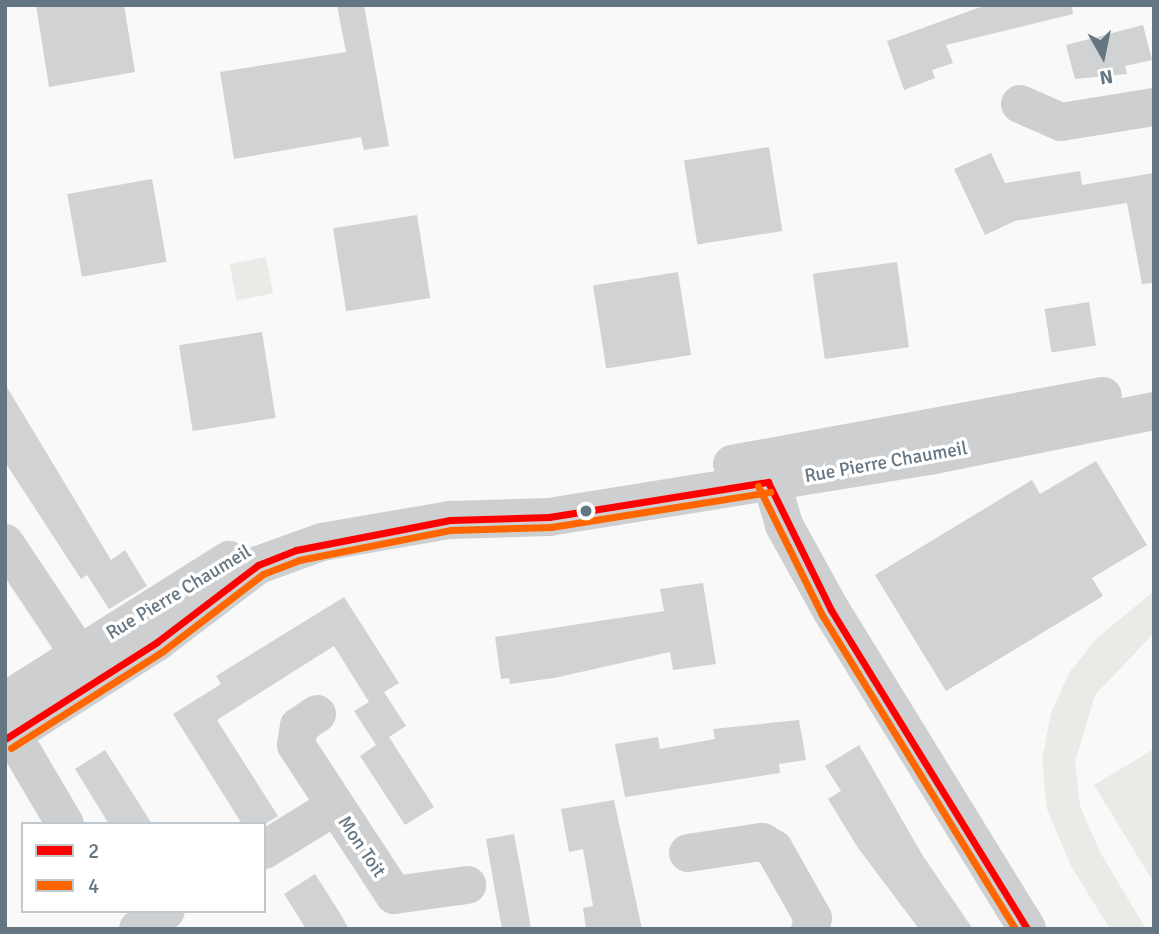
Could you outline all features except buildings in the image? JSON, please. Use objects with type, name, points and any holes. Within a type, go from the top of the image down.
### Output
[{"type":"street","points":[[1020,104],[1061,122],[1154,107]]},
{"type":"street","name":"Rue Pierre Chaumeil","points":[[7,727],[69,698],[258,565],[322,542],[450,520],[549,517],[1154,388]]},
{"type":"street","name":"Rue Pierre Chaumeil","points":[[7,727],[79,654],[234,556],[290,532],[447,503],[560,495],[766,469],[1154,411]]},
{"type":"street","points":[[766,469],[783,525],[831,610],[1027,929]]},
{"type":"street","points":[[5,543],[79,654],[69,698]]},
{"type":"street","name":"Mon Toit","points":[[317,714],[299,726],[296,745],[394,895],[467,885]]},
{"type":"street","points":[[7,727],[64,822]]},
{"type":"street","name":"Mon Toit","points":[[266,849],[334,807]]},
{"type":"street","points":[[688,853],[762,842],[774,849],[813,918],[810,929]]},
{"type":"street","points":[[119,913],[129,929]]},
{"type":"street","points":[[138,929],[163,913]]},
{"type":"shaded area","points":[[266,257],[273,293],[237,300],[230,264]]},
{"type":"shaded area","points":[[1154,591],[1154,633],[1095,695],[1075,762],[1080,806],[1100,852],[1146,929],[1110,929],[1071,866],[1047,809],[1042,760],[1051,713],[1069,673],[1096,639]]},
{"type":"shaded area","points":[[1154,749],[1154,883],[1094,785]]},
{"type":"transit line","name":"2","points":[[768,482],[831,610],[1027,929]]},
{"type":"transit line","name":"2","points":[[5,739],[157,642],[258,565],[296,550],[450,520],[549,517],[768,482]]},
{"type":"transit line","name":"4","points":[[758,486],[822,615],[1015,929]]},
{"type":"transit line","name":"4","points":[[11,748],[163,651],[263,574],[299,560],[451,530],[551,527],[770,492]]}]
